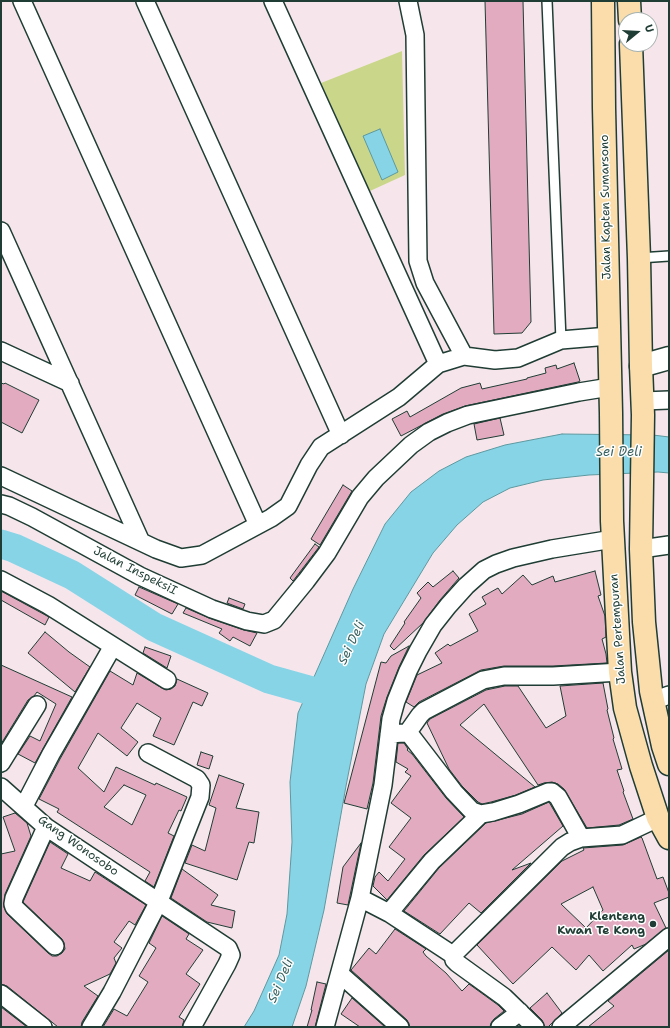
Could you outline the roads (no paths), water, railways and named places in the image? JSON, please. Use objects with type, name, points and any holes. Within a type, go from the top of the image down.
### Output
[{"type":"highway","name":"Jalan Kapten Sumarsono","points":[[603,1],[611,413]]},
{"type":"highway","points":[[629,1],[630,12]]},
{"type":"highway","points":[[631,52],[643,408],[641,540],[644,622],[661,698],[663,746],[669,764]]},
{"type":"highway","name":"Jalan Pertempuran","points":[[611,413],[612,530],[620,672],[625,708],[640,766],[658,818],[669,838]]},
{"type":"street","points":[[22,1],[258,525]]},
{"type":"street","points":[[145,1],[341,434]]},
{"type":"street","points":[[273,1],[438,364]]},
{"type":"street","points":[[408,1],[415,36],[418,261],[425,283],[464,356]]},
{"type":"street","points":[[1,231],[142,542]]},
{"type":"street","points":[[1,476],[142,542],[181,558],[202,555],[271,518],[288,506],[309,464],[322,447],[399,397],[438,364],[464,356],[495,360],[518,358],[561,340],[609,336]]},
{"type":"street","points":[[1,351],[70,383]]},
{"type":"street","points":[[641,366],[669,358]]},
{"type":"street","name":"Jalan InspeksiI","points":[[1,504],[32,516],[140,576],[212,608],[247,621],[264,624],[274,620],[327,553],[360,497],[376,478],[411,445],[447,423],[468,415],[610,387]]},
{"type":"street","points":[[643,408],[669,400]]},
{"type":"street","points":[[325,1027],[360,898],[383,784],[391,719],[396,701],[408,671],[433,625],[466,586],[484,570],[513,558],[552,549],[612,530]]},
{"type":"street","points":[[641,540],[669,545]]},
{"type":"street","points":[[1,580],[48,605],[167,680]]},
{"type":"street","points":[[24,806],[51,754],[113,646]]},
{"type":"street","points":[[389,734],[408,732],[420,715],[424,712],[483,680],[504,676],[553,676],[620,672]]},
{"type":"street","points":[[1,763],[37,705]]},
{"type":"street","points":[[408,732],[454,792],[472,812],[482,814],[493,812],[548,792],[552,792],[558,797],[581,838]]},
{"type":"street","points":[[91,1027],[112,992],[159,901],[200,797],[201,785],[197,779],[148,753]]},
{"type":"street","name":"Gang Wonosobo","points":[[1,787],[46,827],[228,948],[230,955],[226,964],[192,1027]]},
{"type":"street","points":[[389,913],[432,861],[482,814]]},
{"type":"street","points":[[453,955],[562,847],[581,838],[622,835],[658,818]]},
{"type":"street","points":[[46,827],[14,898],[13,904],[14,907],[55,946]]},
{"type":"street","points":[[360,898],[389,913],[453,955],[454,960],[457,963],[504,997],[535,1027]]},
{"type":"street","points":[[561,1027],[669,937]]},
{"type":"street","points":[[340,974],[400,1027]]},
{"type":"street","points":[[1,994],[43,1027]]},
{"type":"street","points":[[500,1027],[520,1012]]},
{"type":"lane","points":[[546,1],[561,340]]},
{"type":"lane","points":[[639,258],[669,256]]},
{"type":"water","points":[[380,129],[398,172],[382,180],[363,136]]},
{"type":"water","name":"Sei Deli","points":[[562,434],[653,435],[669,437],[669,473],[658,472],[589,475],[543,480],[510,488],[483,502],[457,525],[433,553],[384,634],[366,684],[324,910],[306,986],[292,1027],[244,1027],[254,1011],[279,955],[287,914],[292,842],[290,782],[298,713],[353,589],[385,524],[411,492],[439,471],[466,457],[505,445]]},
{"type":"waterway","points":[[1,544],[14,548],[72,575],[154,627],[269,679],[330,696]]},
{"type":"place","name":"Klenteng Kwan Te Kong","points":[[653,924]]}]
